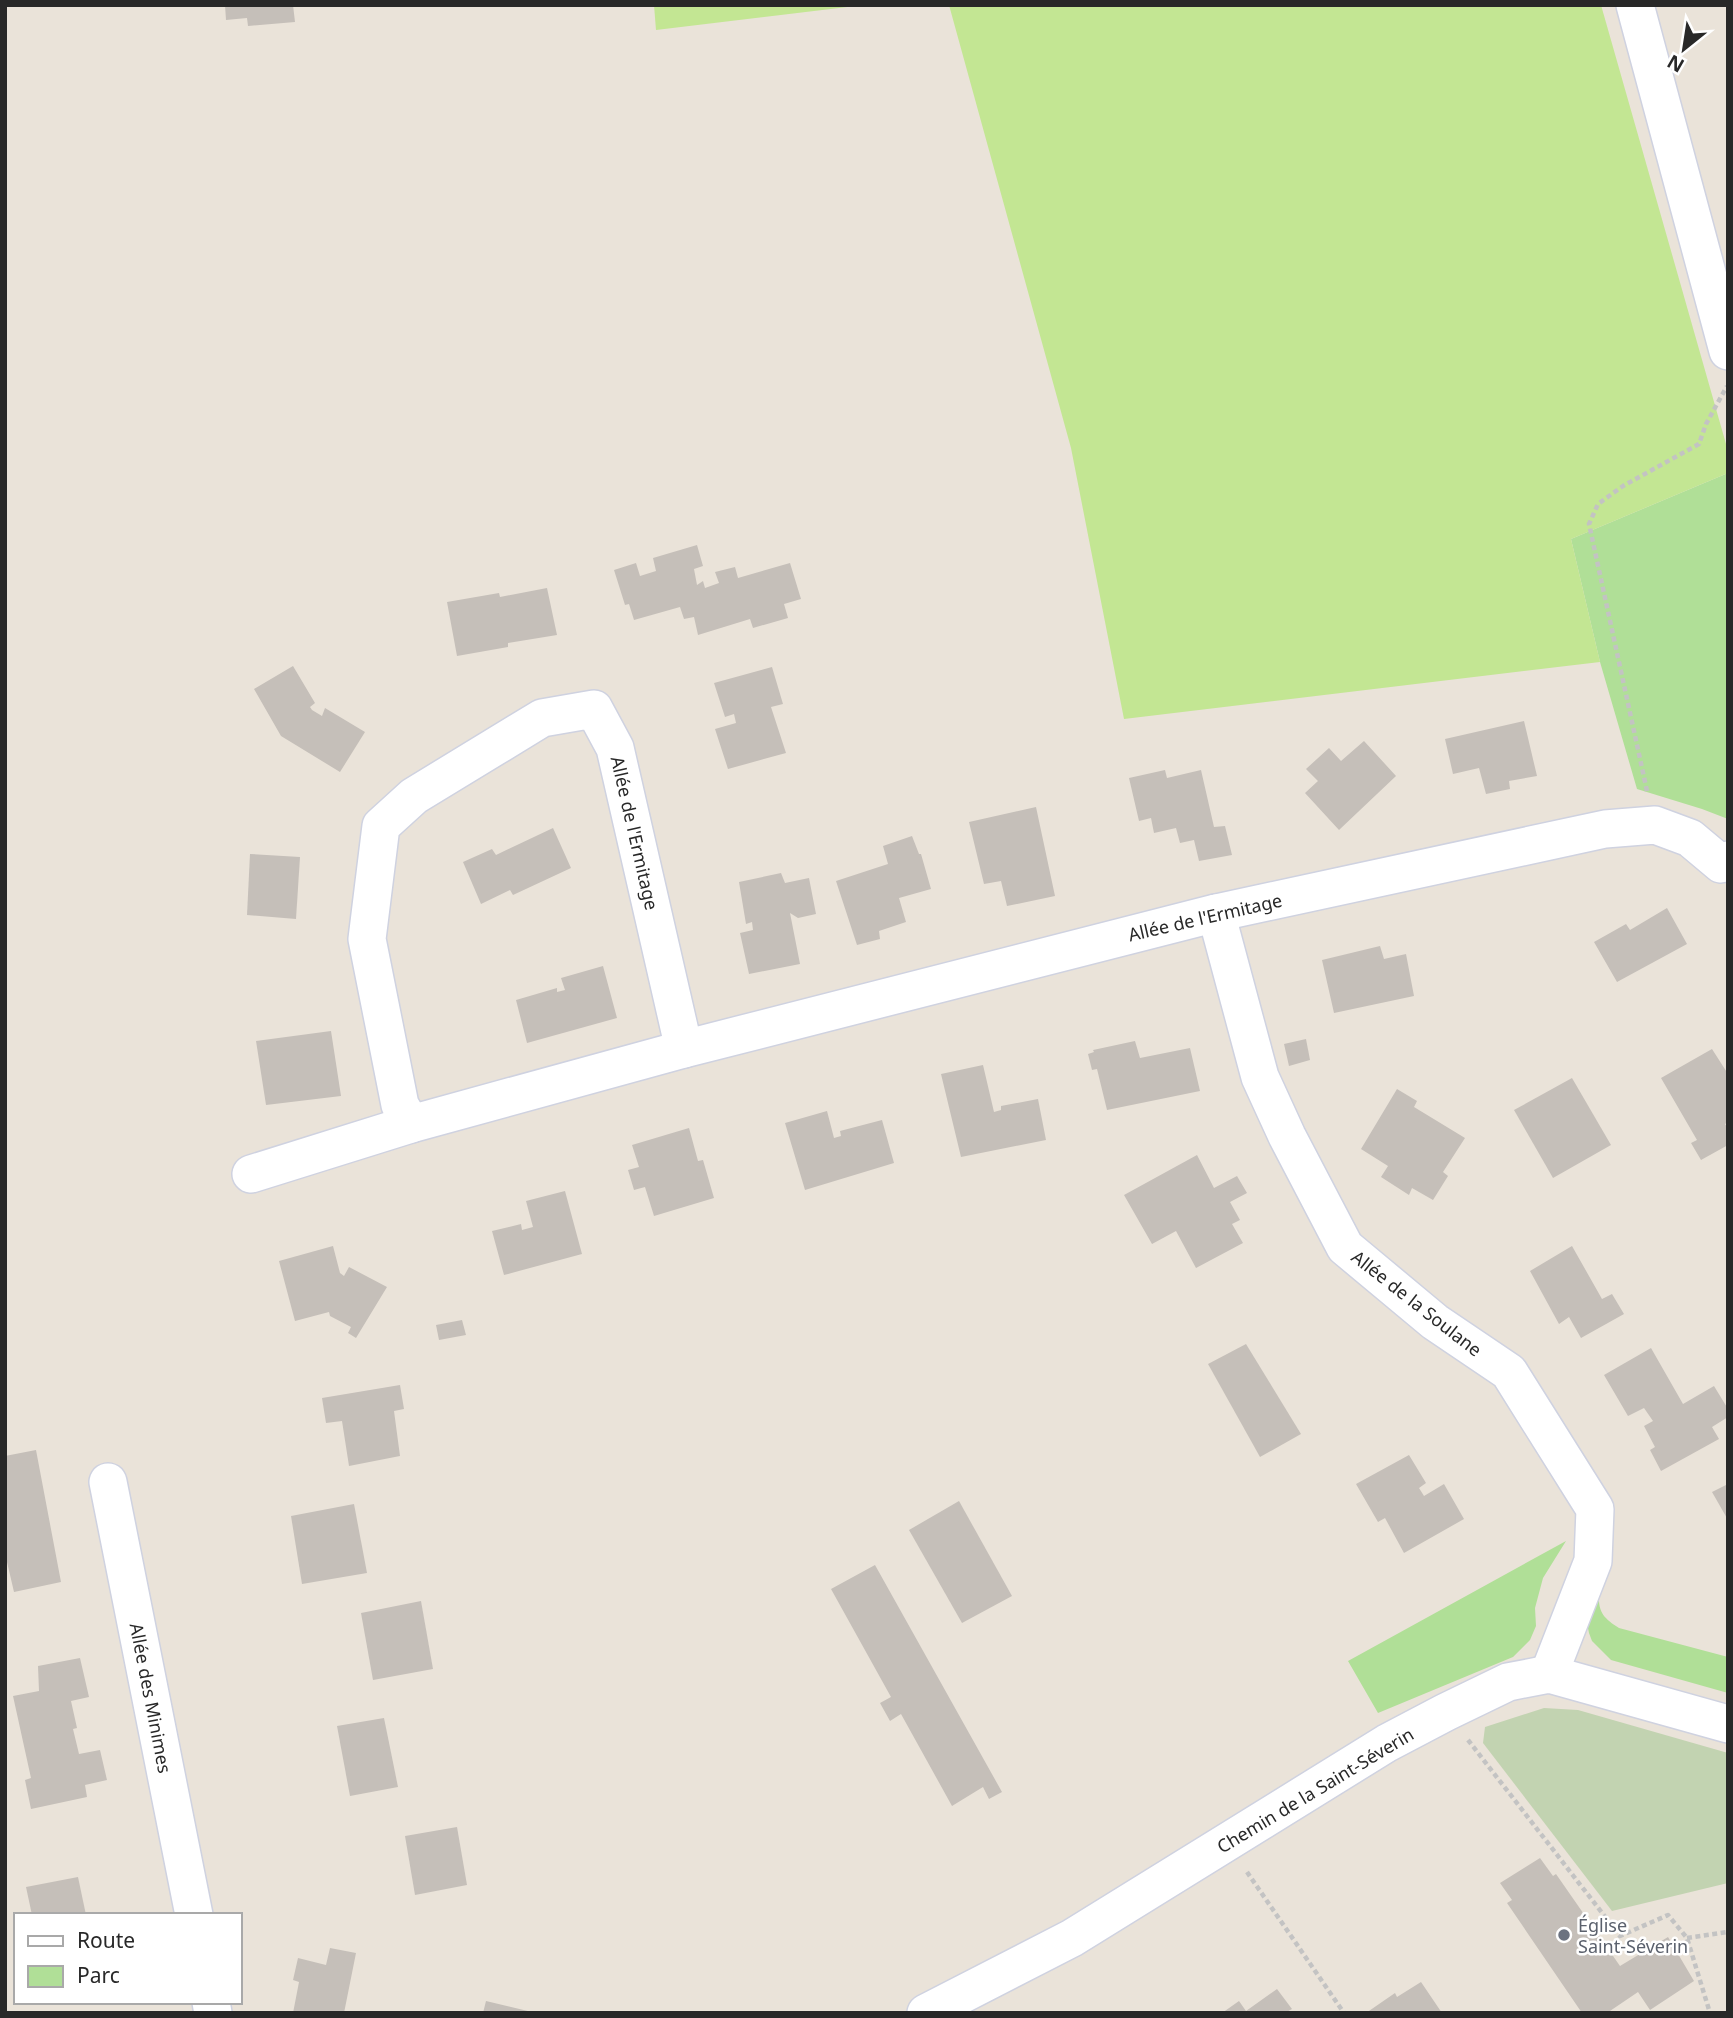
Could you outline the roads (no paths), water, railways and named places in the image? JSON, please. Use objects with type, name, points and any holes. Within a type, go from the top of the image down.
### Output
[{"type":"street","points":[[1635,5],[1728,351]]},
{"type":"street","name":"Allée de l'Ermitage","points":[[411,1124],[400,1105],[367,939],[381,826],[414,796],[542,718],[594,709],[615,748],[684,1049]]},
{"type":"street","name":"Allée de l'Ermitage","points":[[251,1174],[411,1124],[684,1049],[1216,913],[1605,829],[1655,825],[1689,838],[1726,866]]},
{"type":"street","name":"Allée de la Soulane","points":[[1216,913],[1261,1077],[1287,1136],[1345,1247],[1435,1322],[1509,1372],[1595,1509],[1593,1560],[1549,1674]]},
{"type":"street","name":"Allée des Minimes","points":[[108,1482],[194,1913]]},
{"type":"street","name":"Chemin de la Saint-Séverin","points":[[926,2013],[1072,1938],[1387,1744],[1508,1682],[1549,1674],[1728,1724]]},
{"type":"street","points":[[1686,1713],[1728,1716]]},
{"type":"place","name":"Église Saint-Séverin","points":[[1564,1935]]}]
